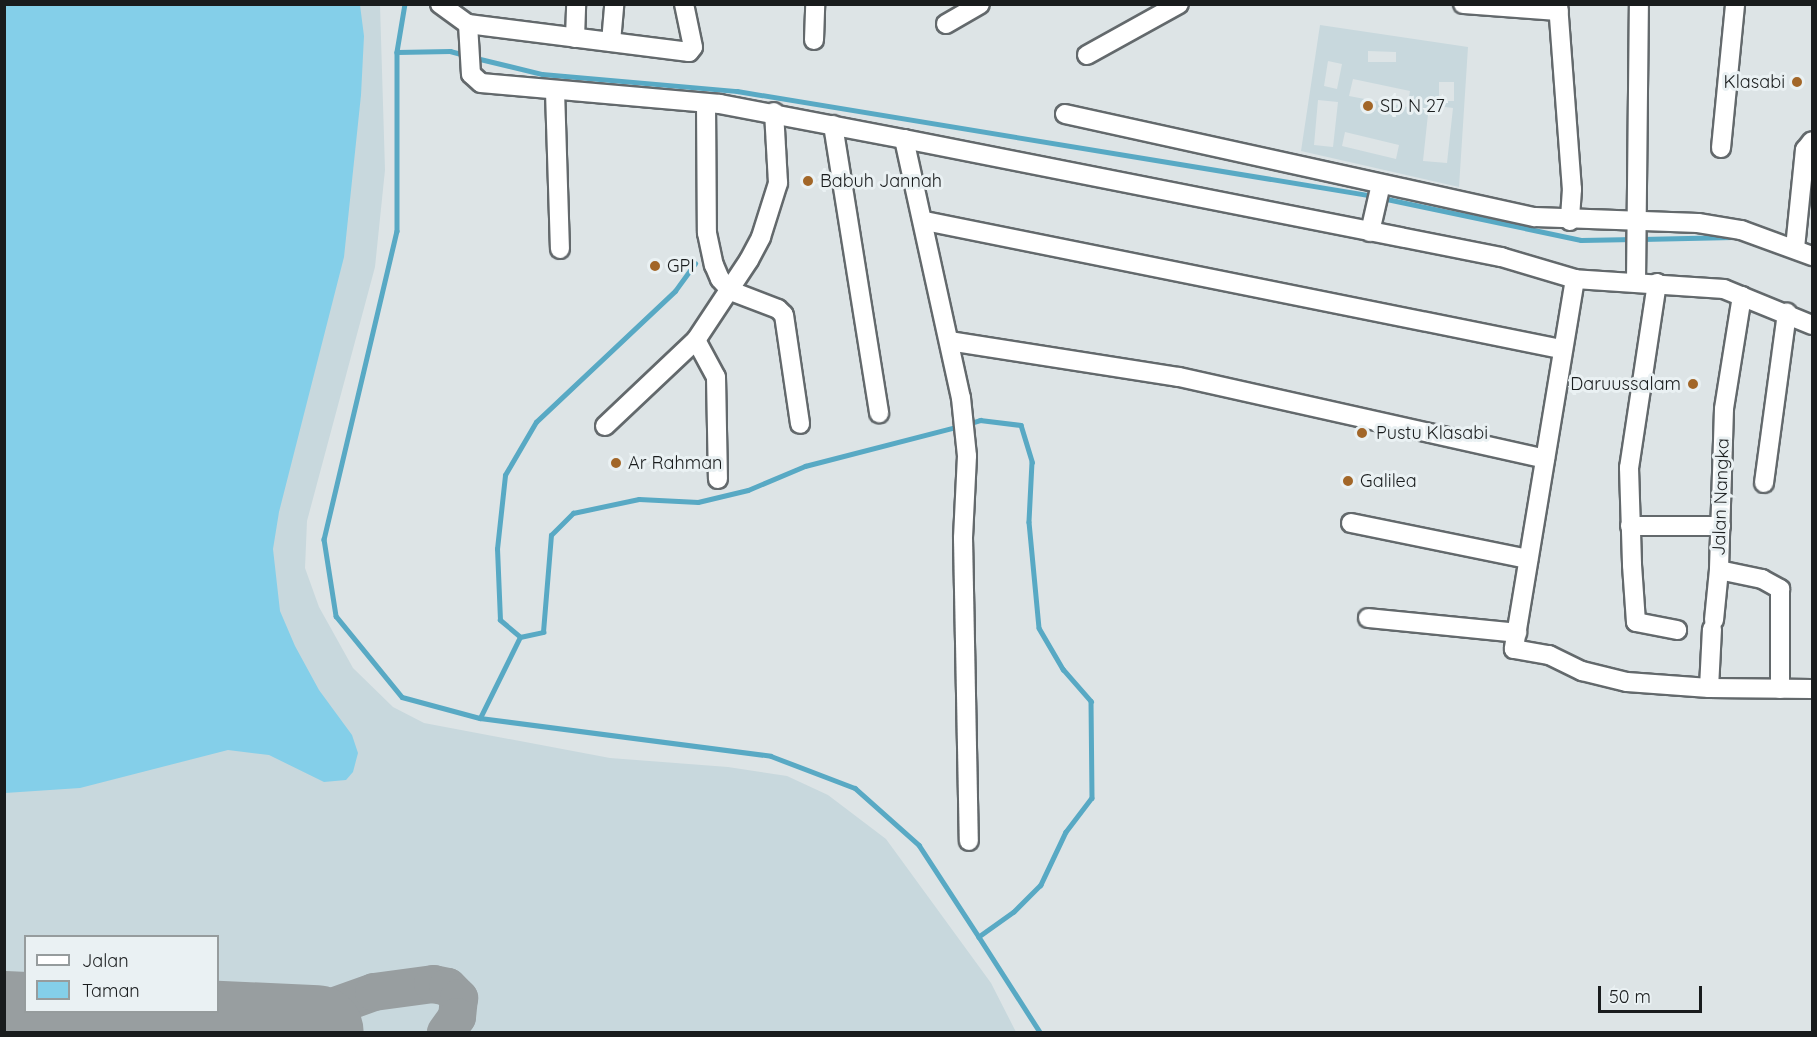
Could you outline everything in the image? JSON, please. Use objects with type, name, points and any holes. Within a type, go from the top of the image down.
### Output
[{"type":"street","points":[[440,4],[469,30],[575,38],[691,52],[684,4]]},
{"type":"street","points":[[575,38],[576,4]]},
{"type":"street","points":[[611,42],[614,4]]},
{"type":"street","points":[[814,4],[814,40]]},
{"type":"street","points":[[946,24],[980,4]]},
{"type":"street","points":[[1087,55],[1179,4]]},
{"type":"street","points":[[1463,4],[1558,8],[1572,189],[1570,221]]},
{"type":"street","points":[[1636,278],[1640,4]]},
{"type":"street","points":[[1721,148],[1736,4]]},
{"type":"street","points":[[469,30],[472,77],[481,82],[555,91],[706,103],[774,112],[904,139],[1372,226],[1501,257],[1575,279],[1636,278],[1657,283],[1705,286],[1742,296],[1812,325]]},
{"type":"street","points":[[555,91],[560,249]]},
{"type":"street","points":[[706,103],[707,233],[720,279],[731,291],[778,309],[784,315],[800,424]]},
{"type":"street","points":[[605,426],[696,340],[731,291],[761,237],[778,183],[774,112]]},
{"type":"street","points":[[1065,114],[1380,188],[1570,221],[1635,227],[1662,220],[1719,227],[1795,248],[1812,256]]},
{"type":"street","points":[[833,125],[879,413]]},
{"type":"street","points":[[904,139],[925,221],[950,341],[961,398],[964,430],[968,476],[963,538],[969,841]]},
{"type":"street","points":[[1795,248],[1805,150],[1812,141]]},
{"type":"street","points":[[1372,226],[1380,188]]},
{"type":"street","points":[[925,221],[1561,349]]},
{"type":"street","points":[[1575,279],[1561,349],[1514,649],[1549,655],[1590,674],[1627,682],[1709,688],[1812,689]]},
{"type":"street","points":[[1657,283],[1632,445],[1630,526],[1636,622],[1677,630]]},
{"type":"street","name":"Jalan Nangka","points":[[1742,296],[1724,409],[1719,570],[1762,579],[1780,589],[1780,689]]},
{"type":"street","points":[[1764,483],[1787,313]]},
{"type":"street","points":[[696,340],[716,377],[718,479]]},
{"type":"street","points":[[950,341],[1179,377],[1545,459]]},
{"type":"street","points":[[1351,523],[1528,559]]},
{"type":"street","points":[[1630,526],[1721,526]]},
{"type":"street","points":[[1709,688],[1719,570]]},
{"type":"street","points":[[1368,618],[1517,633]]},
{"type":"shaded area","points":[[5,5],[380,5],[385,170],[375,267],[307,521],[305,568],[319,607],[353,668],[393,707],[424,723],[610,758],[728,767],[787,776],[828,795],[886,839],[991,983],[1016,1032],[5,1032]]},
{"type":"shaded area","name":"SD N 27","points":[[1320,25],[1468,47],[1459,187],[1301,151]],"holes":[[[1368,51],[1396,52],[1396,62],[1368,62]],[[1328,61],[1342,64],[1337,89],[1324,86]],[[1353,79],[1410,91],[1407,107],[1349,96]],[[1439,82],[1454,82],[1454,101],[1439,101]],[[1318,100],[1338,102],[1333,147],[1314,145]],[[1429,105],[1453,108],[1447,163],[1423,161]],[[1345,132],[1399,145],[1396,159],[1342,146]]]},
{"type":"green space","points":[[5,4],[360,5],[364,36],[361,95],[344,257],[279,512],[273,549],[280,611],[295,646],[319,690],[352,735],[358,753],[353,772],[346,780],[324,782],[269,755],[228,750],[80,788],[5,793]]},
{"type":"waterway","points":[[405,4],[397,52],[450,51],[465,55]]},
{"type":"waterway","points":[[397,52],[397,231],[324,539],[336,616],[402,697],[480,718],[771,756],[855,788],[919,845],[979,937]]},
{"type":"waterway","points":[[476,58],[542,74],[737,91],[1374,196]]},
{"type":"waterway","points":[[1382,198],[1581,240],[1634,239]]},
{"type":"waterway","points":[[1642,239],[1733,237]]},
{"type":"waterway","points":[[520,637],[500,620],[497,549],[505,475],[536,422],[675,291],[695,263]]},
{"type":"waterway","points":[[968,424],[980,420],[1021,425],[1032,462],[1029,522],[1039,628],[1063,669],[1091,701],[1092,798],[1066,832],[1041,885],[1014,912],[979,937],[1040,1032]]},
{"type":"waterway","points":[[520,637],[543,632],[551,535],[573,513],[639,499],[698,502],[748,490],[805,466],[960,426]]},
{"type":"waterway","points":[[480,718],[520,637]]},
{"type":"taxiway","points":[[268,1030],[374,992],[433,984],[448,987],[459,998],[457,1017],[446,1032]]},
{"type":"runway","points":[[4,1018],[317,1032]]},
{"type":"place","name":"Klasabi","points":[[1797,82]]},
{"type":"place","name":"SD N 27","points":[[1368,106]]},
{"type":"place","name":"Babuh Jannah","points":[[808,181]]},
{"type":"place","name":"GPI","points":[[655,266]]},
{"type":"place","name":"Daruussalam","points":[[1693,384]]},
{"type":"place","name":"Pustu Klasabi","points":[[1362,433]]},
{"type":"place","name":"Ar Rahman","points":[[616,463]]},
{"type":"place","name":"Galilea","points":[[1348,481]]}]
